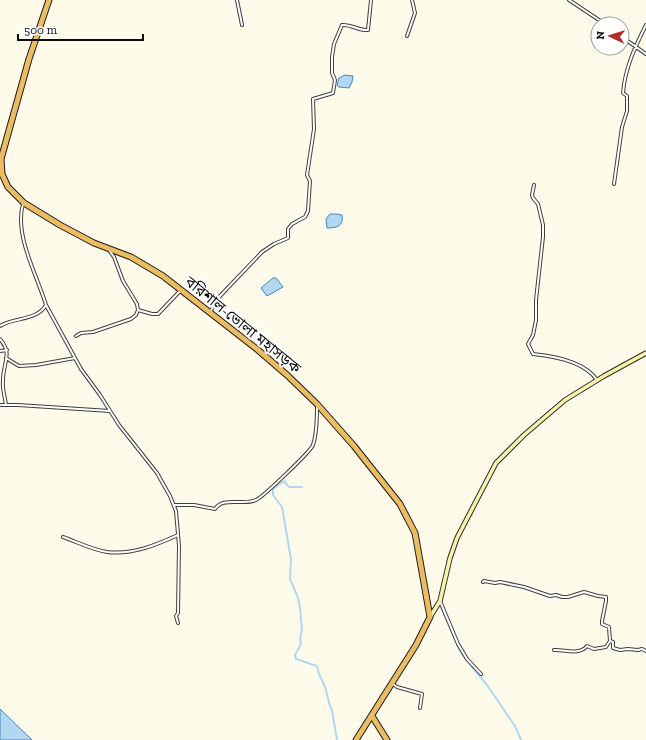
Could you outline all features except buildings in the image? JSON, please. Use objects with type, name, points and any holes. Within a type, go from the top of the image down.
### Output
[{"type":"highway","name":"বরিশাল-ভোলা মহাসড়ক","points":[[50,0],[29,59],[1,160],[2,174],[8,187],[24,203],[60,225],[94,243],[131,257],[163,276],[258,350],[317,404],[354,446],[400,504],[414,533],[430,617]]},
{"type":"highway","points":[[356,740],[416,645],[430,617]]},
{"type":"highway","points":[[372,715],[387,740]]},
{"type":"highway","points":[[372,715],[376,723]]},
{"type":"main road","points":[[430,617],[440,601],[450,558],[457,538],[496,463],[524,435],[558,405],[597,380],[646,353]]},
{"type":"street","points":[[237,0],[242,25]]},
{"type":"street","points":[[210,312],[220,296],[262,252],[274,244],[288,238],[288,229],[292,224],[305,217],[308,211],[310,181],[307,175],[314,129],[313,99],[333,93],[334,80],[332,73],[332,57],[337,35],[342,25],[347,24],[362,30],[368,30],[371,0]]},
{"type":"street","points":[[407,36],[415,13],[412,0]]},
{"type":"street","points":[[569,0],[593,16]]},
{"type":"street","points":[[614,184],[622,128],[628,102],[627,96],[623,94],[624,84],[630,59],[646,24]]},
{"type":"street","points":[[630,43],[646,54]]},
{"type":"street","points":[[534,185],[532,195],[538,204],[544,231],[536,300],[536,320],[534,331],[528,344],[529,348],[533,354],[558,357],[572,363],[589,372],[597,380]]},
{"type":"street","points":[[24,203],[21,214],[23,239],[28,258],[46,305],[81,369],[119,425],[157,472],[174,504],[178,535],[178,613],[176,616],[178,623]]},
{"type":"street","points":[[76,336],[81,333],[93,332],[131,318],[136,315],[138,310],[137,304],[123,281],[109,248]]},
{"type":"street","points":[[138,310],[158,314],[181,290]]},
{"type":"street","points":[[0,326],[4,323],[32,316],[43,310],[46,305]]},
{"type":"street","points":[[0,339],[6,347],[3,382],[6,405]]},
{"type":"street","points":[[0,351],[6,350]]},
{"type":"street","points":[[6,358],[19,366],[36,365],[75,358]]},
{"type":"street","points":[[174,504],[194,505],[215,509],[221,504],[236,501],[256,500],[313,447],[317,421],[317,404]]},
{"type":"street","points":[[0,406],[6,405],[110,411]]},
{"type":"street","points":[[63,537],[106,552],[121,553],[146,549],[178,535]]},
{"type":"street","points":[[483,582],[500,582],[524,587],[550,596],[575,596],[582,592],[606,597],[602,624],[609,627],[610,642],[612,642],[613,648],[617,650],[642,649],[646,651]]},
{"type":"street","points":[[440,601],[458,644],[467,659],[481,674]]},
{"type":"street","points":[[554,650],[576,652],[584,650],[587,646],[594,649],[603,648],[610,642]]},
{"type":"street","points":[[392,684],[397,687],[422,694],[420,708]]},
{"type":"water","points":[[345,75],[353,76],[349,88],[339,87],[337,85],[339,78]]},
{"type":"water","points":[[330,214],[342,215],[342,222],[339,226],[327,228],[326,219]]},
{"type":"water","points":[[273,278],[276,278],[283,287],[267,296],[261,288]]},
{"type":"water","points":[[0,709],[32,740],[0,740]]},
{"type":"waterway","points":[[302,487],[289,487],[284,481],[273,489],[273,495],[282,507],[291,559],[290,579],[298,598],[300,608],[302,630],[300,638],[301,644],[295,655],[296,659],[317,666],[332,710],[337,740]]},
{"type":"waterway","points":[[440,605],[460,651],[487,685],[515,726],[521,740]]}]
